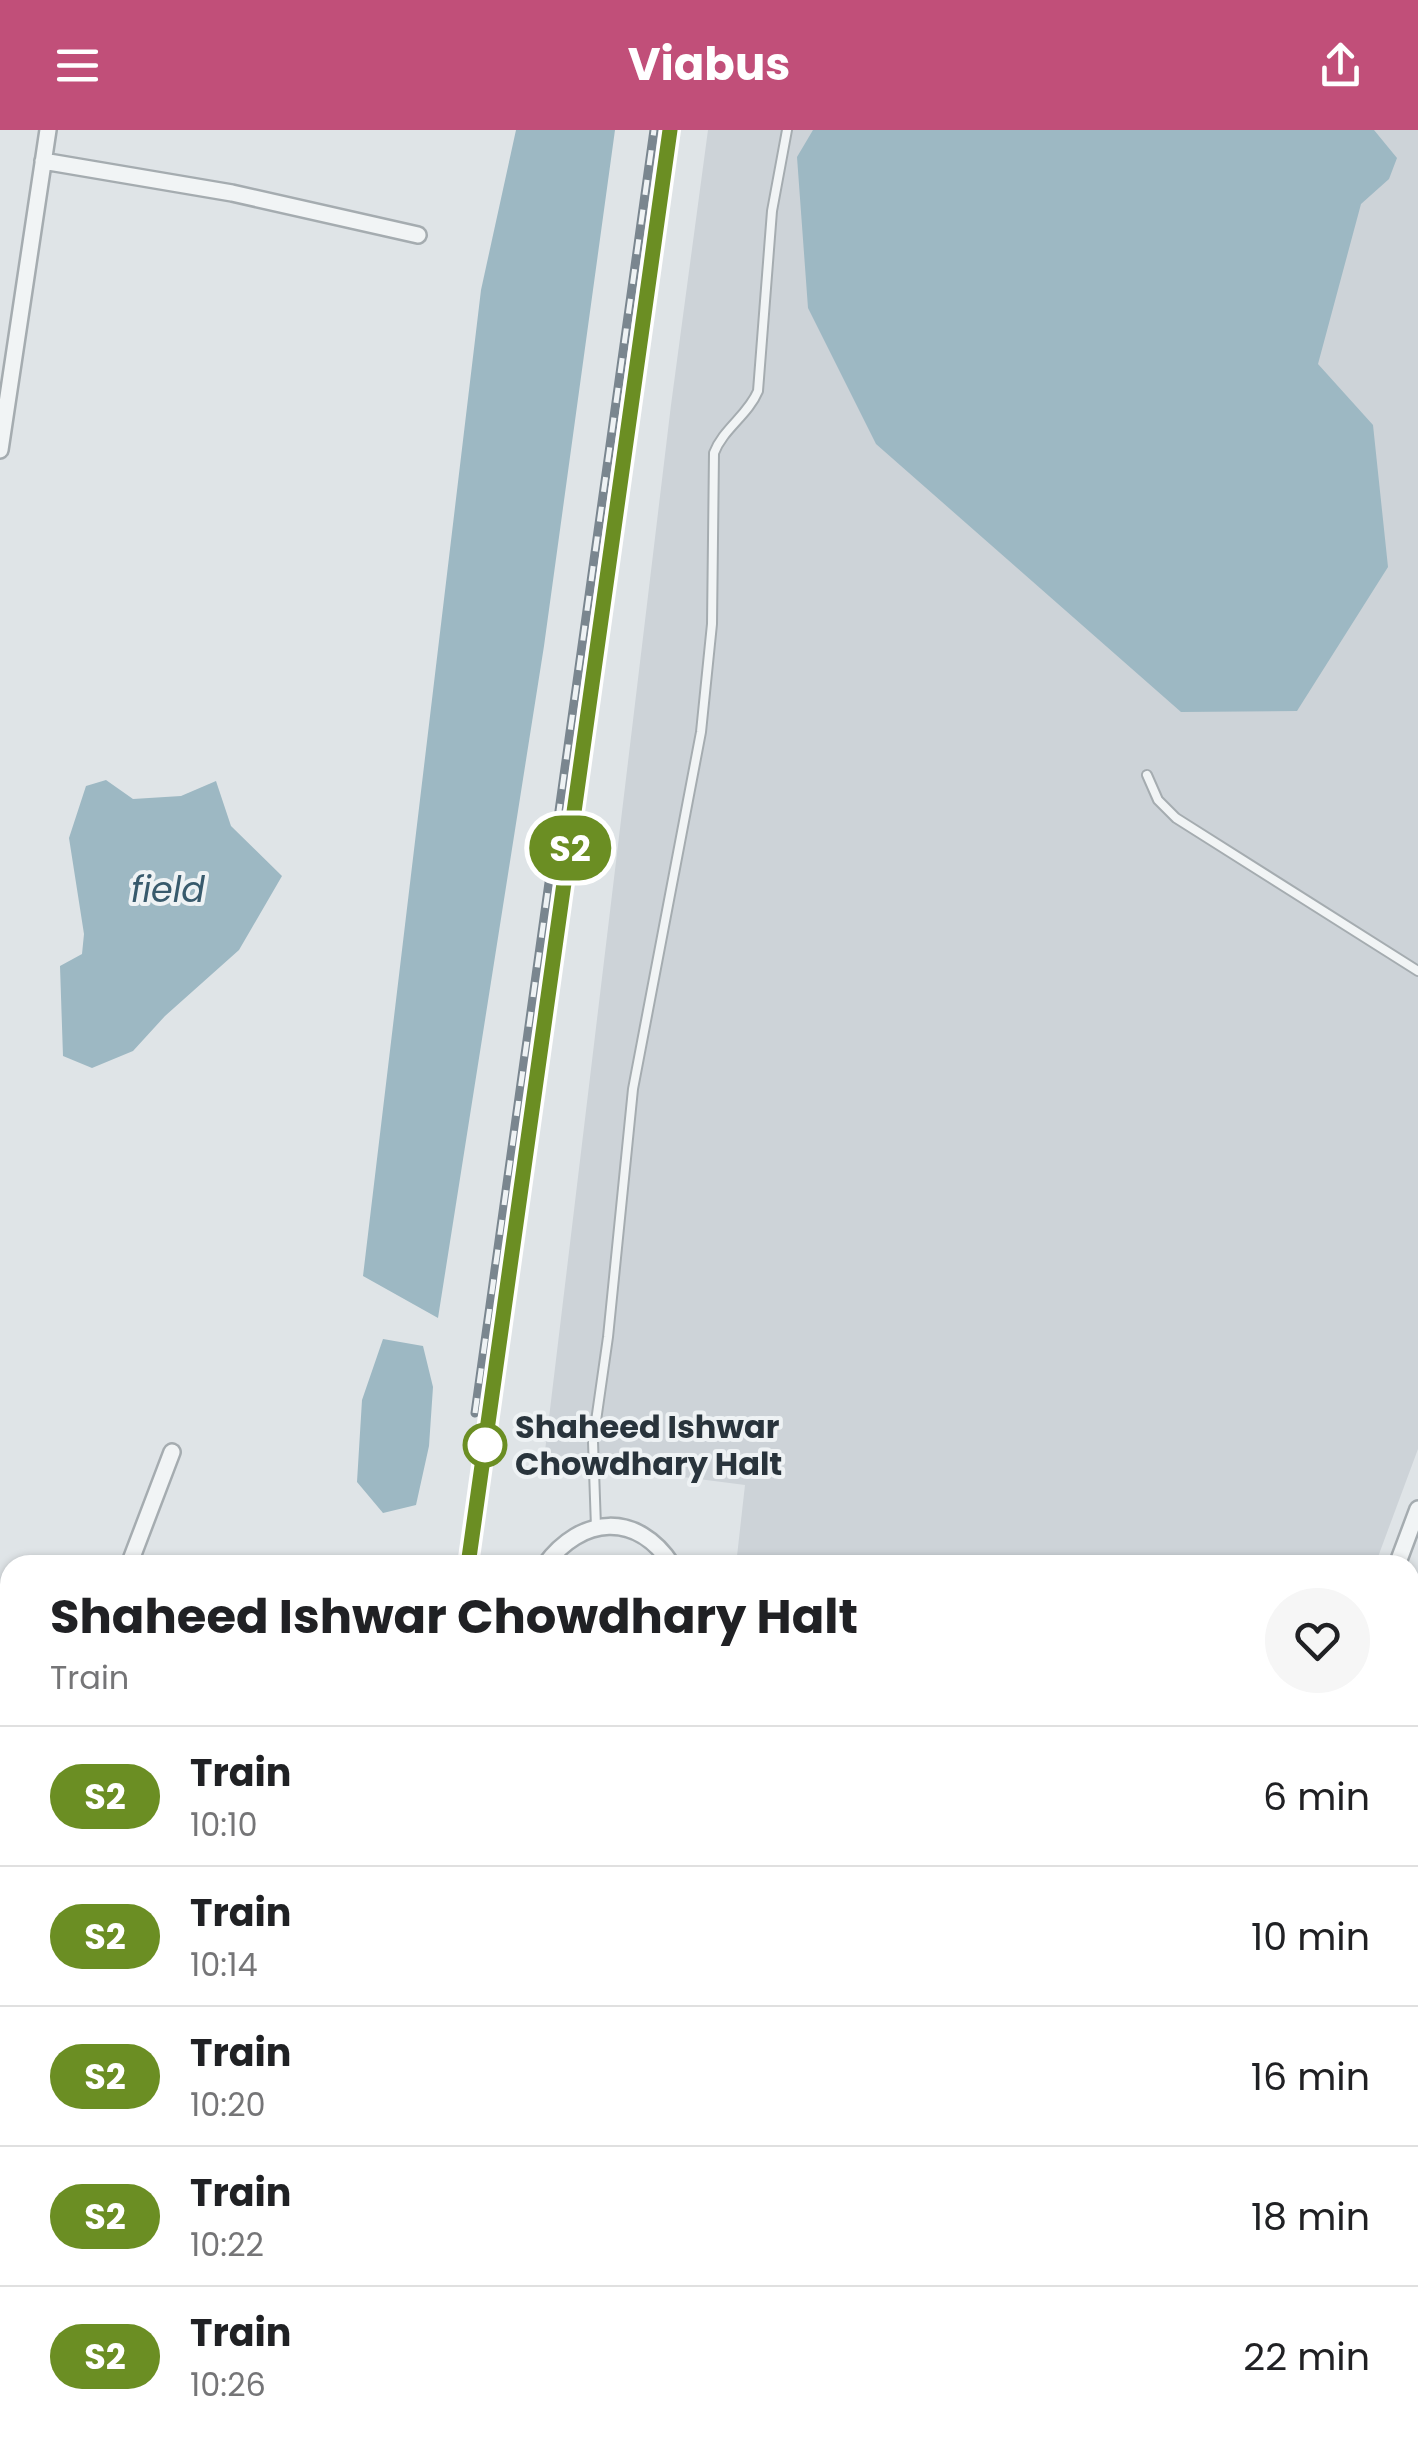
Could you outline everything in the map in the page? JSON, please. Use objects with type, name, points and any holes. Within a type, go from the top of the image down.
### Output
[{"type":"street","points":[[0,450],[48,130]]},
{"type":"street","points":[[44,161],[232,193],[418,235]]},
{"type":"street","points":[[133,1555],[172,1452]]},
{"type":"street","points":[[1401,1555],[1418,1509]]},
{"type":"street","points":[[553,1555],[578,1532],[596,1527],[638,1532],[651,1539],[664,1555]]},
{"type":"lane","points":[[596,1527],[593,1442],[608,1337],[633,1089],[707,679],[712,624],[712,467],[717,445],[758,391],[772,211],[787,130]]},
{"type":"lane","points":[[1147,775],[1158,800],[1176,818],[1418,971]]},
{"type":"shaded area","points":[[708,130],[1418,130],[1418,1449],[1379,1555],[737,1555],[745,1485],[605,1470],[545,1451],[671,405]]},
{"type":"water","points":[[516,130],[615,130],[544,646],[438,1318],[363,1276],[481,290]]},
{"type":"water","points":[[813,130],[1374,130],[1397,158],[1389,179],[1361,204],[1318,364],[1373,425],[1388,567],[1297,711],[1181,712],[876,444],[808,308],[797,157]]},
{"type":"water","name":"field","points":[[106,780],[133,799],[181,796],[216,781],[231,826],[282,876],[239,950],[165,1016],[133,1051],[92,1068],[63,1056],[60,966],[82,954],[84,934],[69,838],[86,786]]},
{"type":"water","points":[[383,1339],[423,1346],[433,1387],[429,1446],[416,1505],[383,1513],[357,1482],[362,1400]]},
{"type":"railway","points":[[475,1413],[654,130]]},
{"type":"railway","points":[[469,1555],[669,130]]},
{"type":"train","name":"S2","points":[[469,1555],[670,130]]},
{"type":"place","name":"Shaheed Ishwar Chowdhary Halt","points":[[485,1445]]}]
